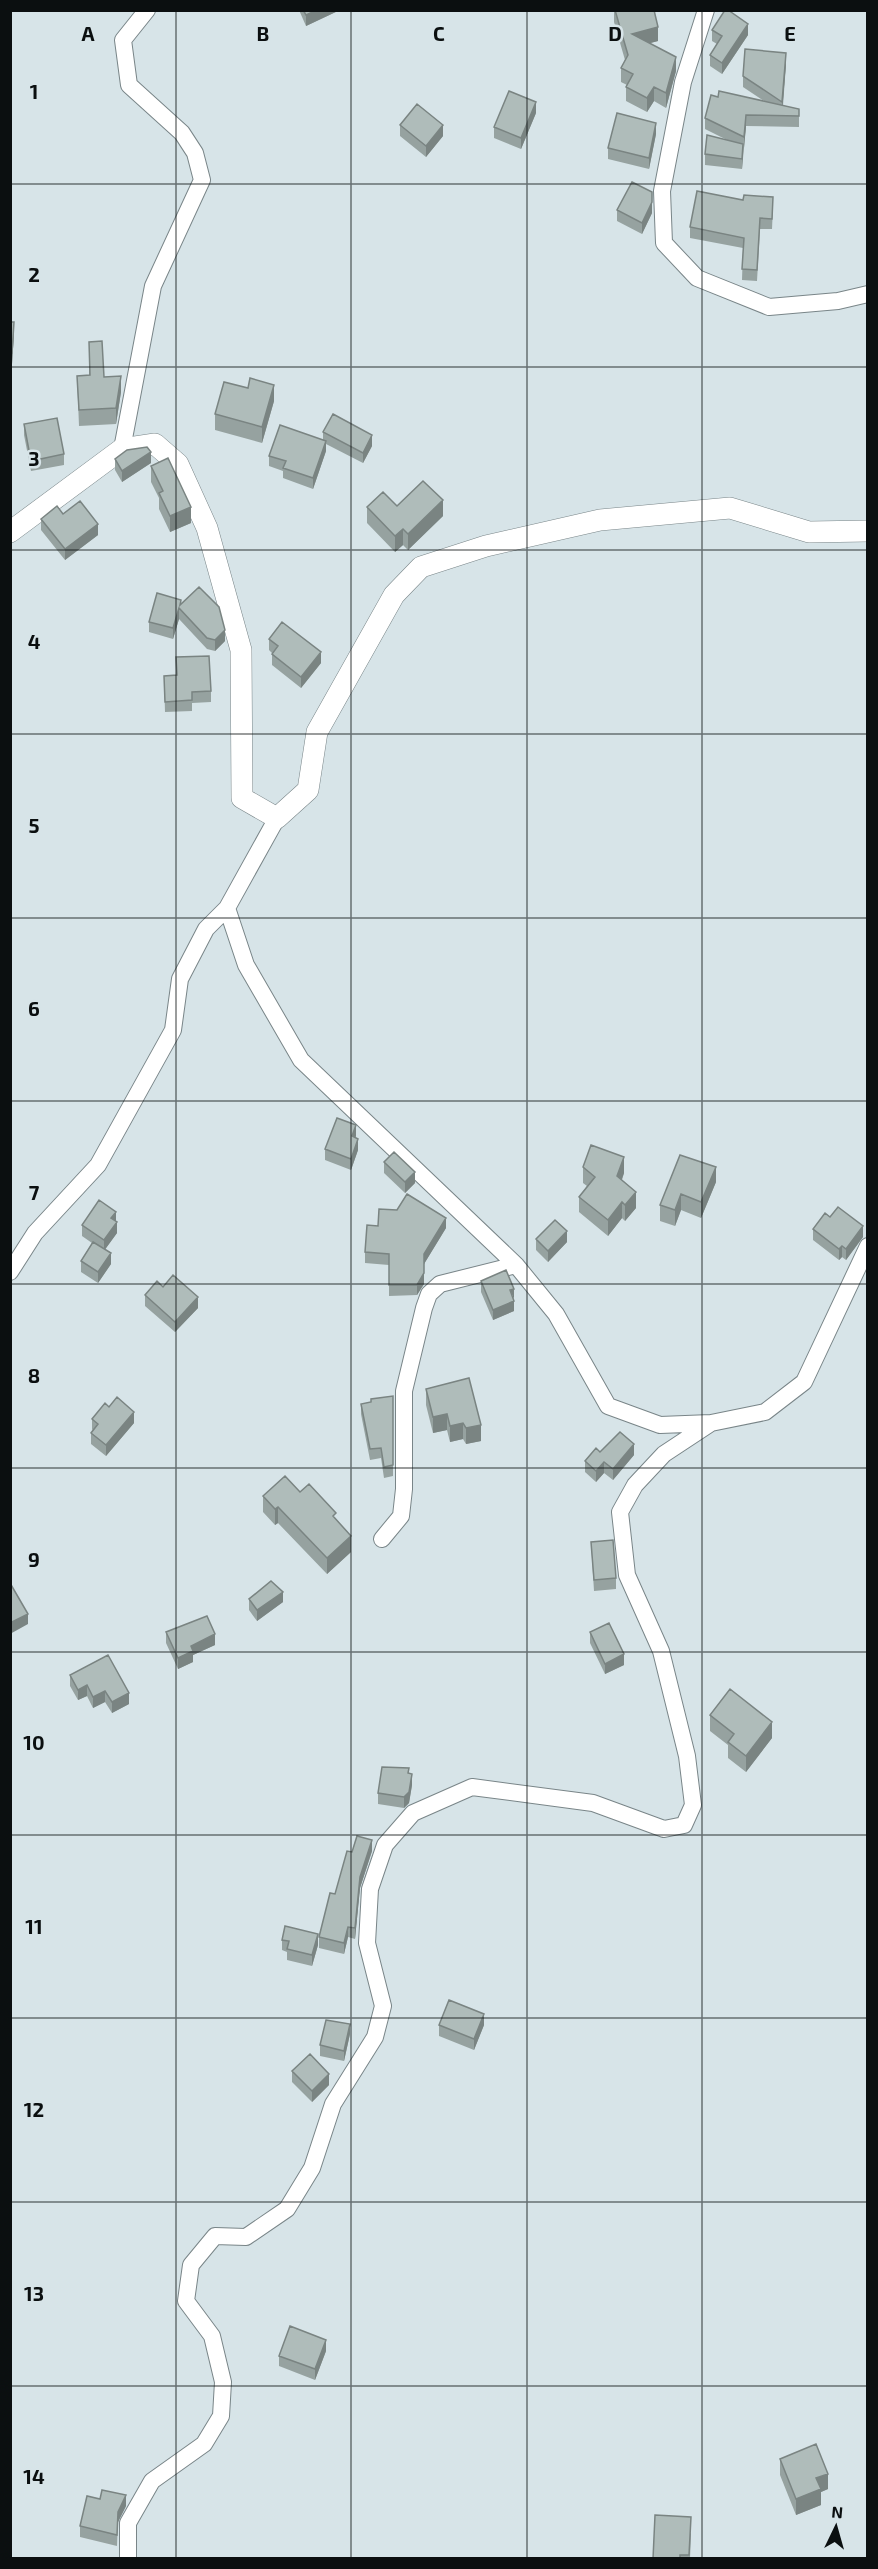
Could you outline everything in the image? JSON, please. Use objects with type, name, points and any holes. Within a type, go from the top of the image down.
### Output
[{"type":"street","points":[[122,449],[153,286],[202,180],[195,153],[182,133],[129,85],[123,40],[147,10]]},
{"type":"street","points":[[706,10],[683,82],[662,191],[664,243],[697,278],[769,307],[838,301],[867,294]]},
{"type":"street","points":[[10,532],[122,449],[155,444],[178,465],[207,528],[241,650],[242,798],[277,818]]},
{"type":"street","points":[[10,1272],[35,1233],[98,1165],[173,1030],[180,980],[206,929],[226,908],[277,818],[308,790],[317,732],[394,595],[421,567],[486,546],[600,520],[730,508],[809,532],[867,531]]},
{"type":"street","points":[[226,908],[246,965],[301,1060],[516,1265],[556,1314],[608,1406],[660,1425],[711,1422],[765,1412],[804,1382],[867,1246]]},
{"type":"street","points":[[382,1539],[401,1516],[404,1489],[404,1391],[411,1356],[429,1294],[440,1284],[516,1265]]},
{"type":"street","points":[[128,2559],[128,2523],[152,2481],[204,2444],[221,2416],[223,2382],[212,2336],[186,2301],[191,2265],[215,2236],[246,2237],[287,2209],[312,2168],[333,2104],[375,2037],[383,2006],[367,1943],[370,1889],[384,1845],[413,1813],[472,1787],[593,1803],[664,1829],[684,1825],[693,1805],[687,1756],[661,1651],[627,1575],[620,1512],[635,1485],[664,1454],[711,1422]]},
{"type":"building","points":[[303,10],[317,10],[306,15]]},
{"type":"building","points":[[615,10],[654,10],[658,27],[632,34],[676,57],[666,93],[654,87],[647,98],[626,87],[633,74],[621,68],[628,55]]},
{"type":"building","points":[[725,10],[748,24],[722,63],[710,55],[722,36],[712,30]]},
{"type":"building","points":[[745,49],[786,53],[782,102],[743,76]]},
{"type":"building","points":[[509,91],[536,102],[521,138],[494,127]]},
{"type":"building","points":[[719,91],[799,109],[799,116],[746,115],[744,137],[705,118],[711,95],[718,97]]},
{"type":"building","points":[[417,104],[443,125],[426,146],[400,125]]},
{"type":"building","points":[[617,113],[656,123],[649,158],[608,148]]},
{"type":"building","points":[[707,135],[743,144],[742,159],[705,154]]},
{"type":"building","points":[[632,182],[652,192],[652,202],[642,223],[617,210]]},
{"type":"building","points":[[697,191],[743,200],[744,195],[773,197],[772,219],[760,218],[757,270],[742,269],[744,238],[690,227]]},
{"type":"building","points":[[10,322],[14,322],[12,353],[10,353]]},
{"type":"building","points":[[102,341],[104,377],[121,376],[116,408],[79,410],[77,376],[90,375],[89,342]]},
{"type":"building","points":[[250,378],[274,385],[262,427],[215,414],[224,382],[248,388]]},
{"type":"building","points":[[333,414],[372,435],[363,453],[323,432]]},
{"type":"building","points":[[57,418],[64,454],[31,461],[24,424]]},
{"type":"building","points":[[280,425],[326,441],[313,478],[283,468],[286,461],[269,456]]},
{"type":"building","points":[[147,447],[151,452],[122,471],[115,459],[127,450]]},
{"type":"building","points":[[168,458],[191,507],[170,516],[159,493],[163,491],[151,466]]},
{"type":"building","points":[[423,481],[443,500],[408,534],[403,529],[395,536],[367,507],[383,492],[397,506]]},
{"type":"building","points":[[80,501],[98,524],[65,549],[41,519],[57,506],[63,514]]},
{"type":"building","points":[[199,587],[219,607],[225,630],[215,640],[207,638],[179,608],[173,628],[149,622],[157,593],[181,600],[180,605]]},
{"type":"building","points":[[282,622],[321,652],[301,677],[272,654],[278,646],[269,639]]},
{"type":"building","points":[[209,656],[211,691],[192,692],[192,700],[165,702],[164,676],[177,675],[176,657]]},
{"type":"building","points":[[337,1118],[356,1125],[352,1136],[358,1139],[351,1159],[325,1149]]},
{"type":"building","points":[[591,1145],[624,1157],[617,1176],[636,1192],[625,1205],[622,1202],[608,1220],[579,1197],[595,1177],[583,1167]]},
{"type":"building","points":[[394,1152],[415,1172],[405,1182],[384,1162]]},
{"type":"building","points":[[680,1155],[716,1167],[701,1202],[681,1194],[675,1210],[660,1205]]},
{"type":"building","points":[[407,1194],[446,1218],[424,1254],[424,1273],[417,1285],[389,1285],[389,1254],[365,1252],[367,1225],[378,1226],[379,1209],[397,1210]]},
{"type":"building","points":[[99,1200],[116,1212],[111,1218],[117,1222],[104,1240],[82,1225]]},
{"type":"building","points":[[838,1207],[863,1226],[846,1249],[842,1246],[839,1249],[813,1229],[825,1213],[830,1217]]},
{"type":"building","points":[[555,1220],[567,1231],[548,1251],[536,1239]]},
{"type":"building","points":[[93,1242],[111,1253],[98,1272],[81,1261]]},
{"type":"building","points":[[506,1270],[514,1289],[510,1290],[514,1301],[493,1310],[481,1281]]},
{"type":"building","points":[[173,1275],[198,1297],[175,1322],[145,1295],[157,1281],[163,1287]]},
{"type":"building","points":[[469,1378],[481,1425],[466,1428],[463,1423],[450,1426],[447,1414],[433,1417],[426,1389]]},
{"type":"building","points":[[393,1396],[393,1465],[384,1467],[381,1448],[370,1449],[361,1404],[371,1402],[371,1399]]},
{"type":"building","points":[[117,1397],[134,1412],[106,1445],[91,1433],[98,1424],[92,1419],[105,1403],[109,1407]]},
{"type":"building","points":[[620,1432],[634,1444],[613,1469],[604,1462],[596,1471],[585,1461],[596,1448],[600,1452]]},
{"type":"building","points":[[285,1476],[300,1492],[309,1484],[336,1513],[333,1516],[351,1536],[327,1558],[278,1507],[275,1509],[263,1496]]},
{"type":"building","points":[[613,1540],[616,1578],[594,1580],[591,1542]]},
{"type":"building","points":[[271,1581],[283,1592],[257,1610],[249,1599]]},
{"type":"building","points":[[10,1583],[28,1614],[10,1623]]},
{"type":"building","points":[[207,1616],[215,1634],[191,1646],[193,1651],[178,1658],[166,1632]]},
{"type":"building","points":[[609,1623],[624,1654],[605,1664],[590,1632]]},
{"type":"building","points":[[108,1655],[129,1693],[112,1702],[105,1691],[93,1697],[87,1685],[78,1690],[70,1675]]},
{"type":"building","points":[[730,1689],[772,1722],[746,1756],[728,1742],[734,1734],[710,1715]]},
{"type":"building","points":[[382,1767],[409,1768],[408,1773],[412,1774],[409,1792],[404,1797],[378,1793]]},
{"type":"building","points":[[357,1836],[372,1840],[360,1877],[355,1928],[348,1927],[344,1943],[319,1937],[330,1893],[335,1894],[347,1851],[352,1852]]},
{"type":"building","points":[[285,1926],[318,1934],[312,1955],[287,1949],[289,1941],[282,1940]]},
{"type":"building","points":[[449,2000],[484,2014],[474,2039],[439,2025]]},
{"type":"building","points":[[326,2020],[350,2024],[344,2051],[320,2045]]},
{"type":"building","points":[[310,2054],[329,2074],[312,2091],[292,2071]]},
{"type":"building","points":[[290,2326],[326,2340],[315,2369],[279,2356]]},
{"type":"building","points":[[816,2444],[828,2474],[816,2478],[821,2489],[796,2499],[780,2459]]},
{"type":"building","points":[[102,2490],[126,2495],[118,2512],[117,2535],[80,2526],[87,2496],[100,2499]]},
{"type":"building","points":[[655,2515],[691,2517],[689,2555],[680,2555],[680,2559],[653,2559]]}]
